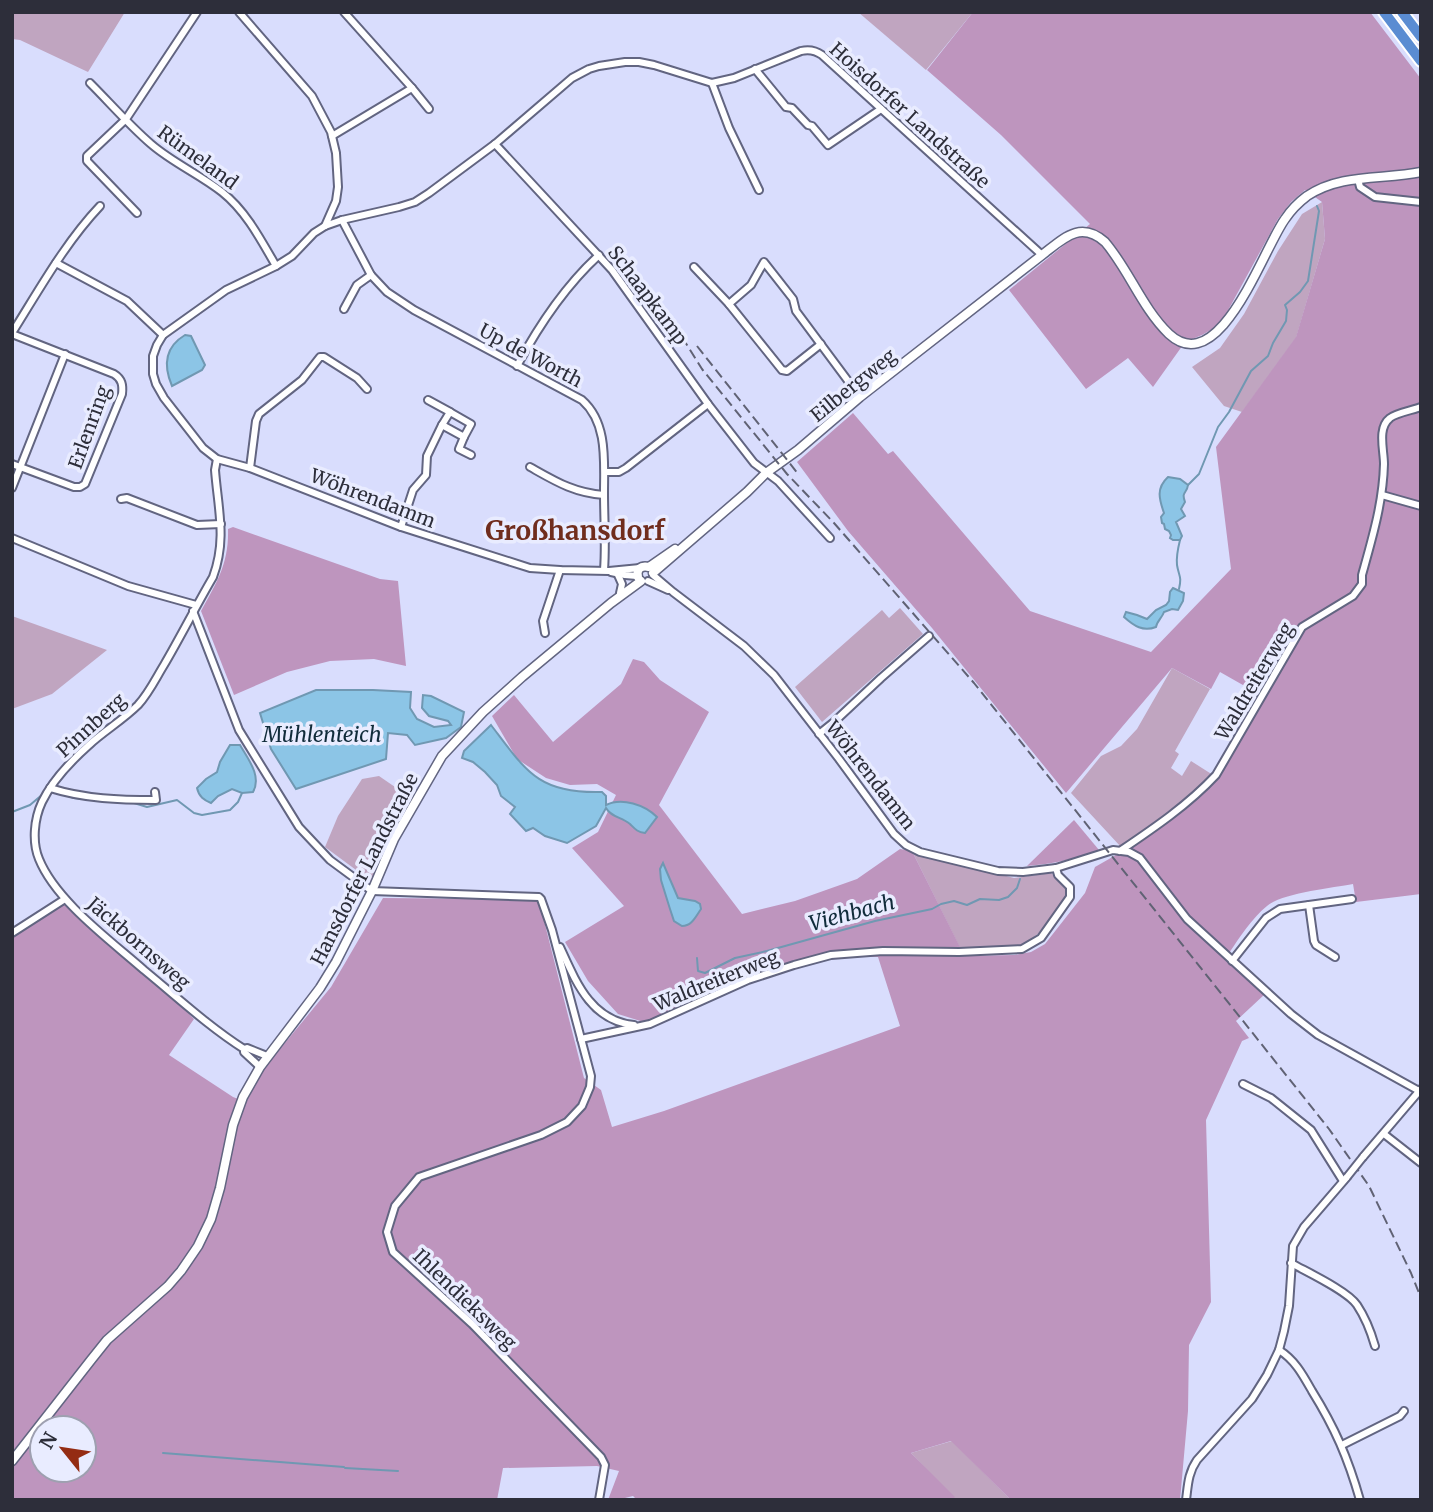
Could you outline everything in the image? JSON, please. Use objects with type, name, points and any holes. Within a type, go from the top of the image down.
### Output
[{"type":"highway","points":[[1384,12],[1421,61]]},
{"type":"highway","points":[[1402,12],[1421,37]]},
{"type":"main road","points":[[1042,255],[1071,235],[1093,233],[1109,247],[1163,327],[1185,344],[1197,343],[1218,331],[1237,309],[1278,230],[1306,197],[1333,183],[1421,172]]},
{"type":"main road","name":"Eilbergweg","points":[[645,575],[747,492],[765,473],[790,456],[860,397],[1042,255]]},
{"type":"main road","name":"Hansdorfer Landstraße","points":[[611,603],[645,575]]},
{"type":"main road","name":"Hansdorfer Landstraße","points":[[12,1461],[107,1340],[174,1279],[198,1246],[211,1219],[233,1125],[243,1097],[267,1056],[336,962],[372,891],[394,839],[442,756],[512,685],[645,575]]},
{"type":"street","points":[[137,213],[87,161],[87,156],[126,119],[197,12]]},
{"type":"street","points":[[239,12],[312,96],[332,136],[337,153],[336,201],[325,226]]},
{"type":"street","points":[[344,12],[429,110]]},
{"type":"street","name":"Hoisdorfer Landstraße","points":[[712,83],[734,78],[801,51],[811,50],[822,55],[1042,255]]},
{"type":"street","points":[[217,459],[203,448],[156,384],[153,356],[163,335],[226,290],[292,256],[314,233],[325,226],[415,202],[495,144],[572,78],[589,69],[639,62],[712,83],[729,128],[759,190]]},
{"type":"street","points":[[755,69],[786,107],[792,108],[812,126],[828,145],[881,109]]},
{"type":"street","name":"Rümeland","points":[[90,83],[151,145],[230,199],[247,219],[276,266]]},
{"type":"street","points":[[332,136],[412,88]]},
{"type":"street","name":"Schaapkamp","points":[[495,144],[612,270],[754,463],[778,481],[830,538]]},
{"type":"street","points":[[1358,179],[1360,187],[1375,197],[1421,202]]},
{"type":"street","name":"Up de Worth","points":[[336,201],[341,221],[371,275],[387,292],[414,310],[582,400],[592,410],[601,434],[605,472],[605,551],[610,572]]},
{"type":"street","points":[[12,333],[56,264],[100,206]]},
{"type":"street","points":[[517,366],[553,305],[598,255]]},
{"type":"street","points":[[729,304],[751,285],[764,262],[793,299],[796,311],[860,397]]},
{"type":"street","points":[[56,264],[127,301],[163,335]]},
{"type":"street","points":[[694,267],[729,304],[782,370],[787,371],[821,344]]},
{"type":"street","points":[[344,309],[357,285],[371,275]]},
{"type":"street","name":"Erlenring","points":[[12,333],[119,377],[123,387],[85,484],[74,487],[12,464]]},
{"type":"street","points":[[12,488],[65,355]]},
{"type":"street","points":[[250,468],[259,414],[302,380],[320,357],[324,356],[357,378],[367,389]]},
{"type":"street","points":[[428,400],[471,424],[459,449],[471,455]]},
{"type":"street","points":[[605,472],[619,472],[626,468],[708,404]]},
{"type":"street","name":"Waldreiterweg","points":[[1120,851],[1164,821],[1200,792],[1216,775],[1302,627],[1353,596],[1362,584],[1382,495],[1382,438],[1385,426],[1390,418],[1421,407]]},
{"type":"street","points":[[401,527],[413,490],[426,475],[426,456],[450,412]]},
{"type":"street","points":[[442,425],[464,437]]},
{"type":"street","name":"Wöhrendamm","points":[[217,459],[250,468],[401,527],[518,565],[645,575],[673,592],[744,646],[765,666],[784,686],[894,834],[906,845],[920,852],[998,871],[1023,872],[1056,868],[1103,852],[1120,851]]},
{"type":"street","name":"Pinnberg","points":[[65,899],[38,857],[34,843],[37,817],[50,788],[89,745],[127,715],[147,694],[213,577],[220,559],[221,524],[215,470],[217,459]]},
{"type":"street","points":[[530,467],[573,490],[604,495]]},
{"type":"street","points":[[1382,495],[1421,506]]},
{"type":"street","points":[[121,499],[127,498],[197,525],[221,524]]},
{"type":"street","points":[[12,538],[128,586],[195,608],[239,730],[283,802],[311,840],[331,860],[372,891]]},
{"type":"street","points":[[545,633],[543,621],[560,570]]},
{"type":"street","points":[[610,572],[620,577],[620,593]]},
{"type":"street","points":[[819,734],[929,636]]},
{"type":"street","points":[[50,788],[73,795],[121,800],[156,800],[155,792]]},
{"type":"street","points":[[1120,851],[1140,858],[1187,919],[1272,998],[1318,1035],[1420,1091],[1298,1236],[1291,1252],[1289,1306],[1279,1350],[1252,1399],[1196,1460],[1189,1475],[1186,1500]]},
{"type":"street","name":"Waldreiterweg","points":[[372,891],[541,899],[582,1039],[650,1024],[748,980],[831,956],[883,951],[1022,949],[1041,938],[1070,897],[1069,887],[1058,875],[1056,868]]},
{"type":"street","name":"Jäckbornsweg","points":[[12,933],[65,899],[226,1038],[244,1049],[267,1056]]},
{"type":"street","points":[[1233,961],[1266,918],[1280,909],[1352,899]]},
{"type":"street","points":[[1309,905],[1316,945],[1335,957]]},
{"type":"street","name":"Waldreiterweg","points":[[552,930],[576,982],[602,1014],[623,1024],[650,1024]]},
{"type":"street","name":"Ihlendieksweg","points":[[582,1039],[591,1076],[590,1087],[582,1106],[567,1122],[541,1135],[419,1177],[395,1206],[387,1232],[393,1252],[472,1324],[601,1457],[605,1465],[599,1500]]},
{"type":"street","name":"Jäckbornsweg","points":[[244,1049],[260,1067]]},
{"type":"street","points":[[1243,1084],[1271,1098],[1311,1130],[1345,1179]]},
{"type":"street","points":[[1384,1134],[1421,1163]]},
{"type":"street","points":[[1291,1263],[1356,1303],[1372,1334],[1375,1346]]},
{"type":"street","points":[[1279,1350],[1289,1356],[1319,1402],[1342,1446],[1360,1500]]},
{"type":"street","points":[[1342,1446],[1400,1416],[1404,1411]]},
{"type":"shaded area","points":[[12,12],[125,12],[88,72],[20,40],[12,39]]},
{"type":"shaded area","points":[[858,12],[973,12],[926,70]]},
{"type":"shaded area","points":[[973,12],[1370,12],[1421,79],[1421,894],[1356,902],[1353,884],[1274,901],[1246,928],[1229,953],[1230,961],[1265,994],[1236,1021],[1249,1038],[1242,1041],[1206,1120],[1211,1302],[1189,1345],[1188,1411],[1180,1500],[1011,1500],[951,1441],[911,1453],[955,1497],[952,1500],[637,1500],[633,1496],[608,1500],[619,1471],[597,1466],[503,1468],[497,1500],[12,1500],[12,936],[64,903],[164,989],[194,1019],[169,1055],[233,1097],[246,1102],[266,1066],[331,987],[383,898],[539,901],[584,1078],[601,1090],[612,1127],[664,1111],[900,1026],[878,957],[831,955],[748,980],[650,1024],[618,1014],[588,981],[565,942],[624,906],[572,848],[598,832],[616,795],[597,784],[570,785],[546,778],[517,759],[492,716],[514,695],[553,742],[621,684],[633,659],[644,662],[660,680],[709,712],[659,805],[742,914],[795,901],[857,879],[900,849],[912,851],[961,949],[959,956],[1014,955],[1031,952],[1045,944],[1085,893],[1095,867],[1165,823],[1201,794],[1219,775],[1264,697],[1220,672],[1211,689],[1172,668],[1066,793],[932,628],[848,531],[797,462],[853,413],[888,454],[893,451],[1030,611],[1151,652],[1231,569],[1216,447],[1296,337],[1325,239],[1322,202],[1305,190],[1291,202],[1278,219],[1226,314],[1214,328],[1185,342],[1153,387],[1128,358],[1086,389],[1009,290],[1090,224],[1001,135],[927,70]]},
{"type":"shaded area","points":[[1322,202],[1325,239],[1296,338],[1242,412],[1224,406],[1192,367],[1220,348],[1244,314],[1278,251],[1302,214]]},
{"type":"shaded area","points":[[233,527],[380,579],[398,581],[406,666],[374,659],[330,661],[287,672],[234,695],[201,611],[221,572],[228,529]]},
{"type":"shaded area","points":[[900,608],[923,634],[822,722],[795,687],[882,610],[889,618]]},
{"type":"shaded area","points":[[12,616],[107,650],[52,694],[12,709]]},
{"type":"shaded area","points":[[1172,668],[1210,689],[1175,751],[1179,754],[1171,768],[1182,776],[1191,761],[1213,775],[1194,794],[1121,847],[1071,793],[1101,756],[1121,746],[1137,729]]},
{"type":"shaded area","points":[[379,776],[411,798],[371,881],[325,847],[338,816],[362,779]]},
{"type":"shaded area","points":[[1074,820],[1099,850],[1063,861],[1027,866]]},
{"type":"shaded area","points":[[912,851],[1014,878],[1051,873],[1067,887],[1065,898],[1039,933],[1022,946],[961,950]]},
{"type":"shaded area","points":[[952,1441],[1011,1500],[952,1500],[954,1498],[911,1453]]},
{"type":"water","points":[[185,335],[191,336],[205,365],[202,370],[172,386],[167,371],[168,357],[173,345]]},
{"type":"water","points":[[1168,477],[1180,479],[1188,485],[1181,509],[1185,516],[1176,522],[1182,536],[1180,540],[1170,538],[1169,531],[1162,523],[1161,517],[1164,513],[1160,490]]},
{"type":"water","points":[[1173,588],[1184,593],[1183,601],[1178,610],[1164,612],[1156,627],[1139,627],[1124,617],[1126,612],[1147,619],[1166,605]]},
{"type":"water","name":"Mühlenteich","points":[[316,690],[411,692],[410,708],[417,719],[434,727],[451,725],[448,721],[429,716],[422,708],[423,695],[431,696],[464,712],[461,727],[446,738],[415,745],[407,735],[388,733],[386,759],[296,789],[271,749],[260,713]]},
{"type":"water","points":[[491,725],[525,767],[548,784],[580,792],[602,792],[606,796],[606,805],[626,802],[646,809],[657,817],[645,833],[642,833],[606,808],[596,826],[567,843],[545,836],[533,828],[526,831],[510,814],[515,807],[501,796],[497,785],[473,762],[462,758],[464,751]]},
{"type":"water","points":[[230,745],[240,745],[253,768],[255,786],[253,792],[242,793],[232,789],[211,803],[202,798],[197,788],[217,772]]},
{"type":"water","points":[[663,863],[678,898],[700,904],[701,909],[685,926],[674,921],[661,880],[660,869]]},
{"type":"waterway","points":[[1188,485],[1199,474],[1218,427],[1251,371],[1268,356],[1286,321],[1285,305],[1308,281],[1319,211],[1317,206]]},
{"type":"waterway","points":[[1179,589],[1177,558],[1180,540]]},
{"type":"waterway","points":[[134,803],[147,807],[177,800],[194,813],[202,815],[230,810],[242,793]]},
{"type":"waterway","points":[[12,812],[30,805],[43,794]]},
{"type":"waterway","points":[[65,795],[84,799]]},
{"type":"waterway","points":[[103,801],[115,802]]},
{"type":"waterway","name":"Viehbach","points":[[697,958],[698,971],[705,973],[735,958],[875,921],[932,909],[941,904],[954,901],[967,905],[980,899],[999,900],[1008,897],[1017,888],[1020,879]]},
{"type":"waterway","points":[[163,1453],[344,1467]]},
{"type":"waterway","points":[[345,1468],[398,1471]]},
{"type":"railway","points":[[682,337],[702,369],[787,474],[834,523],[974,683],[1329,1129],[1369,1186],[1421,1298]]},
{"type":"railway","points":[[697,346],[799,475]]},
{"type":"district","name":"Großhansdorf","points":[[575,531]]}]
